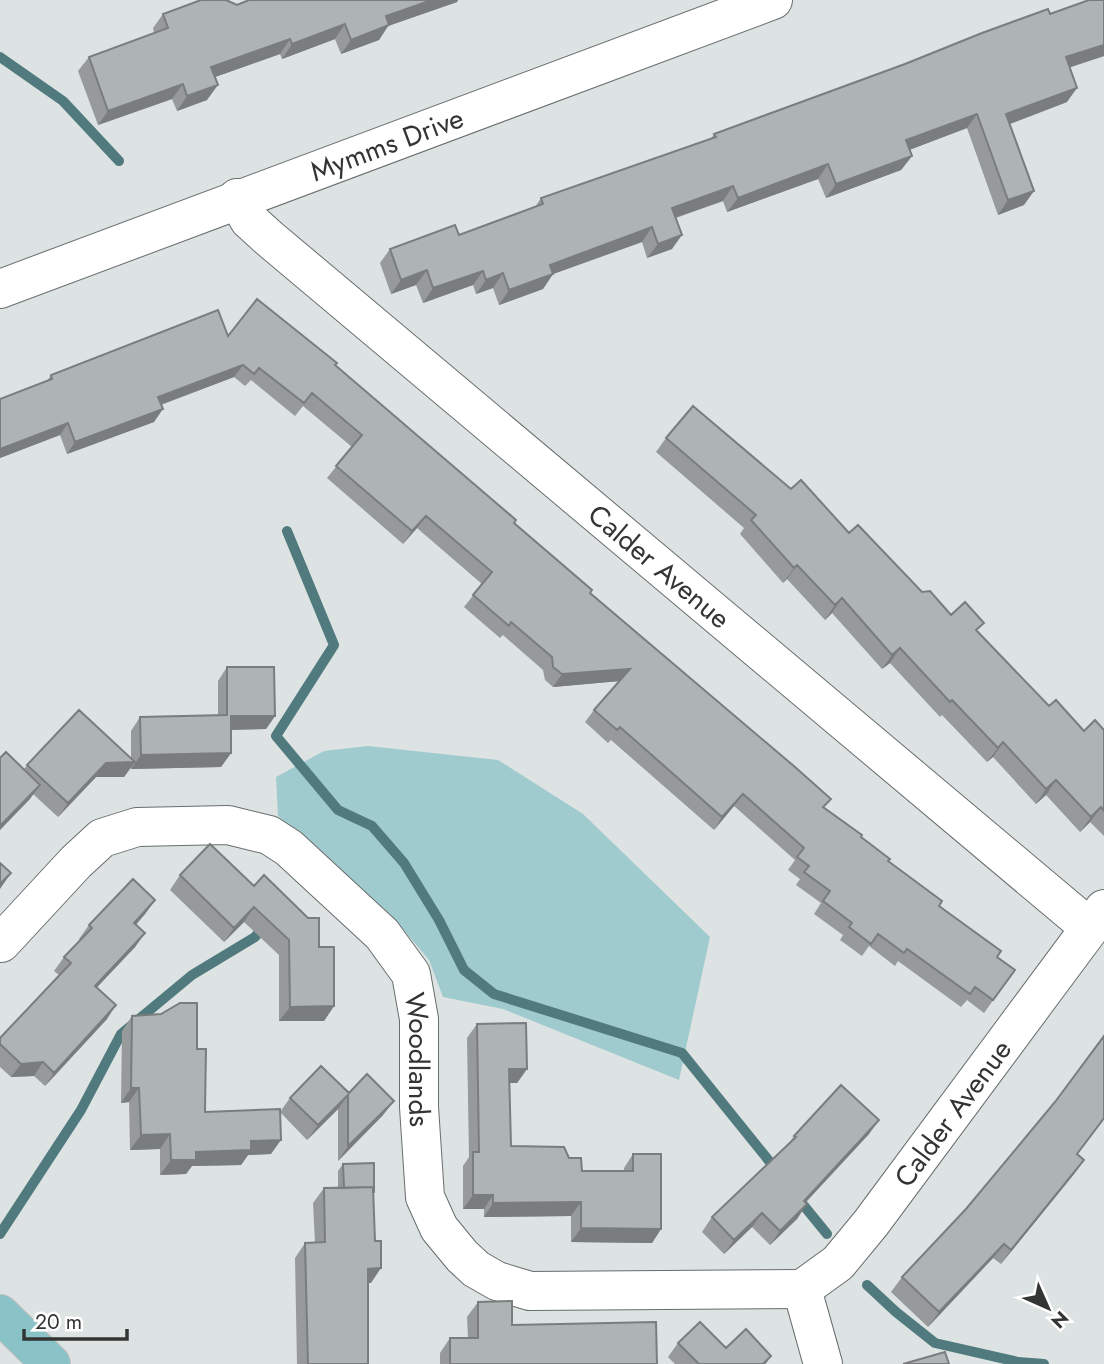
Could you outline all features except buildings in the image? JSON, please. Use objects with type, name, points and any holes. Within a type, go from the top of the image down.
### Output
[{"type":"main road","points":[[0,1314],[51,1364]]},
{"type":"street","name":"Mymms Drive","points":[[0,289],[237,198],[773,0]]},
{"type":"street","name":"Calder Avenue","points":[[237,198],[249,220],[270,239],[1097,918],[871,1223],[838,1263],[803,1289]]},
{"type":"street","name":"Woodlands","points":[[1,943],[76,862],[102,838],[137,827],[228,825],[269,835],[289,848],[382,934],[411,974],[419,1019],[419,1107],[425,1197],[439,1228],[476,1269],[497,1281],[530,1291],[803,1289]]},
{"type":"street","points":[[803,1289],[822,1364]]},
{"type":"shaded area","points":[[368,746],[498,760],[583,814],[710,937],[679,1080],[503,1009],[443,997],[429,960],[402,928],[278,816],[276,777],[324,751]]},
{"type":"waterway","points":[[0,57],[63,101],[119,161]]},
{"type":"waterway","points":[[287,531],[334,645],[276,736],[338,810],[372,826],[404,863],[439,920],[464,970],[494,994],[682,1053],[778,1172]]},
{"type":"waterway","points":[[0,1234],[81,1110],[121,1034],[192,975],[255,937],[265,925]]},
{"type":"waterway","points":[[796,1196],[827,1234]]},
{"type":"waterway","points":[[867,1285],[935,1343],[1018,1362],[1044,1364]]}]
